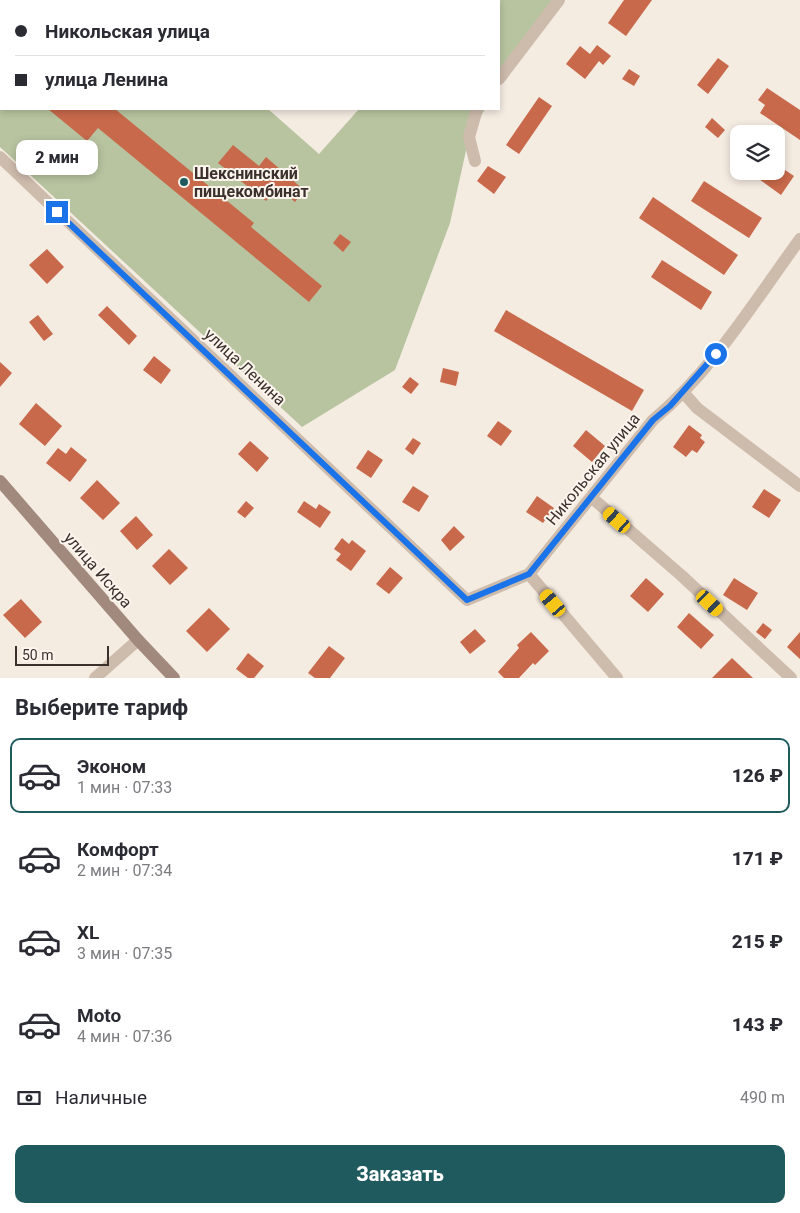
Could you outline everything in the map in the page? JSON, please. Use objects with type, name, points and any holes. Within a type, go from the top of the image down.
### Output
[{"type":"street","points":[[500,78],[559,0]]},
{"type":"street","points":[[475,161],[469,137],[477,110]]},
{"type":"street","name":"улица Ленина","points":[[0,157],[467,600]]},
{"type":"street","name":"Никольская улица","points":[[467,600],[529,574],[653,420],[682,392],[727,341],[800,240]]},
{"type":"street","points":[[682,392],[697,408],[800,486]]},
{"type":"street","name":"улица Искра","points":[[0,481],[138,640],[174,678]]},
{"type":"street","points":[[591,497],[682,576],[791,678]]},
{"type":"street","points":[[529,574],[617,678]]},
{"type":"street","points":[[95,678],[138,640]]},
{"type":"green space","points":[[500,0],[554,0],[500,81]]},
{"type":"green space","points":[[0,110],[269,110],[319,154],[358,110],[484,110],[469,137],[450,223],[395,370],[302,427],[0,147]]},
{"type":"building","points":[[624,0],[652,0],[626,36],[608,23]]},
{"type":"building","points":[[597,45],[611,56],[603,65],[599,61],[585,79],[566,64],[580,46],[590,54]]},
{"type":"building","points":[[718,58],[729,66],[708,94],[697,85]]},
{"type":"building","points":[[629,69],[640,76],[634,86],[622,79]]},
{"type":"building","points":[[767,88],[800,110],[800,140],[785,130],[785,125],[778,125],[760,113],[765,105],[758,100]]},
{"type":"building","points":[[539,97],[552,106],[519,154],[506,145]]},
{"type":"building","name":"Шекснинский пищекомбинат","points":[[49,110],[116,110],[254,223],[251,227],[322,286],[309,302],[98,128],[87,141]]},
{"type":"building","points":[[712,118],[725,130],[718,138],[705,127]]},
{"type":"building","points":[[233,145],[259,166],[266,157],[304,190],[295,202],[277,187],[266,201],[218,163]]},
{"type":"building","points":[[488,166],[506,177],[494,194],[477,181]]},
{"type":"building","points":[[785,170],[794,176],[781,195],[760,180],[785,180]]},
{"type":"building","points":[[704,181],[762,218],[749,238],[691,201]]},
{"type":"building","points":[[653,197],[738,255],[724,275],[639,218]]},
{"type":"building","points":[[340,234],[351,242],[343,252],[333,243]]},
{"type":"building","points":[[47,249],[64,267],[47,284],[29,265]]},
{"type":"building","points":[[662,260],[712,292],[701,310],[651,277]]},
{"type":"building","points":[[107,306],[137,336],[129,345],[98,315]]},
{"type":"building","points":[[506,310],[644,390],[632,411],[494,331]]},
{"type":"building","points":[[38,315],[53,334],[44,341],[29,322]]},
{"type":"building","points":[[154,356],[171,370],[161,384],[143,370]]},
{"type":"building","points":[[0,362],[12,373],[0,387]]},
{"type":"building","points":[[443,368],[459,372],[456,386],[440,382]]},
{"type":"building","points":[[410,377],[419,384],[411,394],[402,387]]},
{"type":"building","points":[[36,403],[62,426],[45,446],[19,424]]},
{"type":"building","points":[[498,421],[512,431],[501,446],[487,436]]},
{"type":"building","points":[[689,425],[702,435],[700,438],[705,442],[697,453],[692,450],[686,457],[673,447]]},
{"type":"building","points":[[586,430],[605,446],[592,462],[573,446]]},
{"type":"building","points":[[413,438],[421,443],[413,455],[405,449]]},
{"type":"building","points":[[250,441],[269,458],[257,472],[238,454]]},
{"type":"building","points":[[71,447],[87,460],[70,482],[46,463],[58,448],[66,454]]},
{"type":"building","points":[[368,450],[383,460],[371,478],[356,468]]},
{"type":"building","points":[[97,480],[120,503],[103,520],[80,498]]},
{"type":"building","points":[[413,486],[429,496],[419,512],[402,502]]},
{"type":"building","points":[[764,489],[781,500],[769,518],[752,507]]},
{"type":"building","points":[[537,496],[554,508],[543,523],[526,512]]},
{"type":"building","points":[[246,501],[254,508],[245,518],[237,512]]},
{"type":"building","points":[[304,501],[316,509],[319,504],[331,512],[320,528],[297,512]]},
{"type":"building","points":[[136,516],[153,535],[137,550],[120,531]]},
{"type":"building","points":[[454,526],[465,537],[450,551],[441,540]]},
{"type":"building","points":[[342,538],[349,544],[352,540],[366,551],[351,571],[336,560],[341,554],[334,549]]},
{"type":"building","points":[[169,549],[188,568],[170,585],[152,566]]},
{"type":"building","points":[[390,567],[403,578],[389,594],[376,584]]},
{"type":"building","points":[[646,578],[664,594],[648,612],[630,596]]},
{"type":"building","points":[[734,578],[758,593],[747,610],[723,595]]},
{"type":"building","points":[[21,599],[42,622],[25,638],[3,615]]},
{"type":"building","points":[[209,608],[230,629],[207,652],[186,631]]},
{"type":"building","points":[[689,613],[714,635],[701,649],[677,627]]},
{"type":"building","points":[[763,623],[772,630],[765,639],[756,632]]},
{"type":"building","points":[[475,629],[486,641],[470,654],[460,642]]},
{"type":"building","points":[[531,632],[549,651],[535,665],[533,663],[519,678],[504,678],[498,672],[519,648],[517,645]]},
{"type":"building","points":[[800,632],[800,659],[787,647]]},
{"type":"building","points":[[329,646],[345,658],[330,678],[315,678],[308,673]]},
{"type":"building","points":[[248,653],[264,666],[254,678],[248,678],[236,669]]},
{"type":"building","points":[[732,658],[753,678],[712,678]]},
{"type":"place","name":"Шекснинский пищекомбинат","points":[[184,182]]},
{"type":"route","points":[[57,212],[467,600],[529,574],[653,420],[670,406],[716,354]]}]
